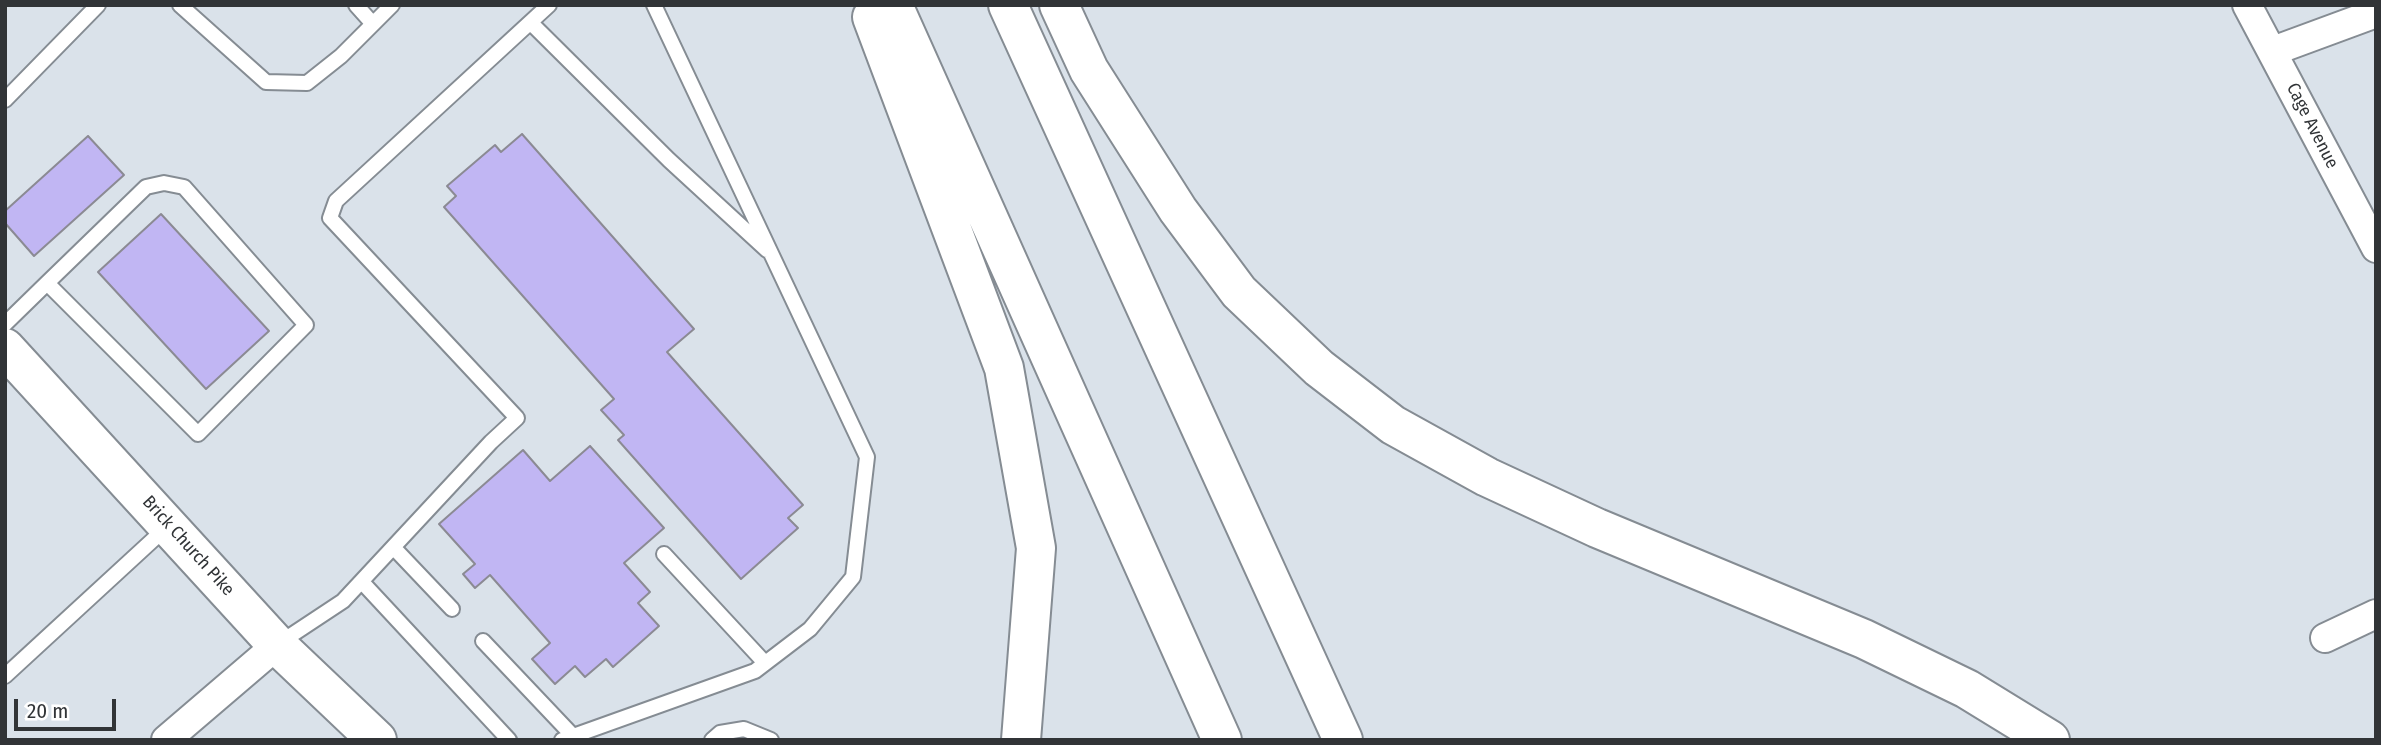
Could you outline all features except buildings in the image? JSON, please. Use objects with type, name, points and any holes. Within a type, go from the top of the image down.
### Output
[{"type":"main road","points":[[867,5],[1004,368],[1036,548],[1021,740]]},
{"type":"main road","points":[[892,5],[1222,740]]},
{"type":"main road","points":[[1008,5],[1342,740]]},
{"type":"main road","points":[[1059,5],[1088,70],[1178,210],[1239,292],[1319,368],[1393,425],[1487,477],[1597,528],[1864,639],[1967,689],[2050,740]]},
{"type":"main road","name":"Brick Church Pike","points":[[5,348],[277,645],[365,736]]},
{"type":"street","name":"Cage Avenue","points":[[2247,5],[2376,248]]},
{"type":"street","points":[[2273,51],[2376,13]]},
{"type":"street","points":[[2325,638],[2376,614]]},
{"type":"street","points":[[166,740],[277,645]]},
{"type":"lane","points":[[5,100],[98,5]]},
{"type":"lane","points":[[180,5],[266,82],[307,83],[392,5]]},
{"type":"lane","points":[[356,5],[373,24]]},
{"type":"lane","points":[[277,645],[343,601],[491,442],[517,418],[330,218],[336,201],[549,5]]},
{"type":"lane","points":[[483,640],[568,738],[755,671],[810,629],[853,577],[867,457],[654,5]]},
{"type":"lane","points":[[531,23],[669,160],[773,255]]},
{"type":"lane","points":[[5,324],[47,283],[146,187],[164,183],[184,187],[306,325],[198,434],[47,283]]},
{"type":"lane","points":[[5,676],[169,525]]},
{"type":"lane","points":[[394,548],[452,609]]},
{"type":"lane","points":[[664,554],[765,663]]},
{"type":"lane","points":[[362,582],[509,740]]},
{"type":"lane","points":[[712,740],[720,733],[744,729],[771,740]]}]
